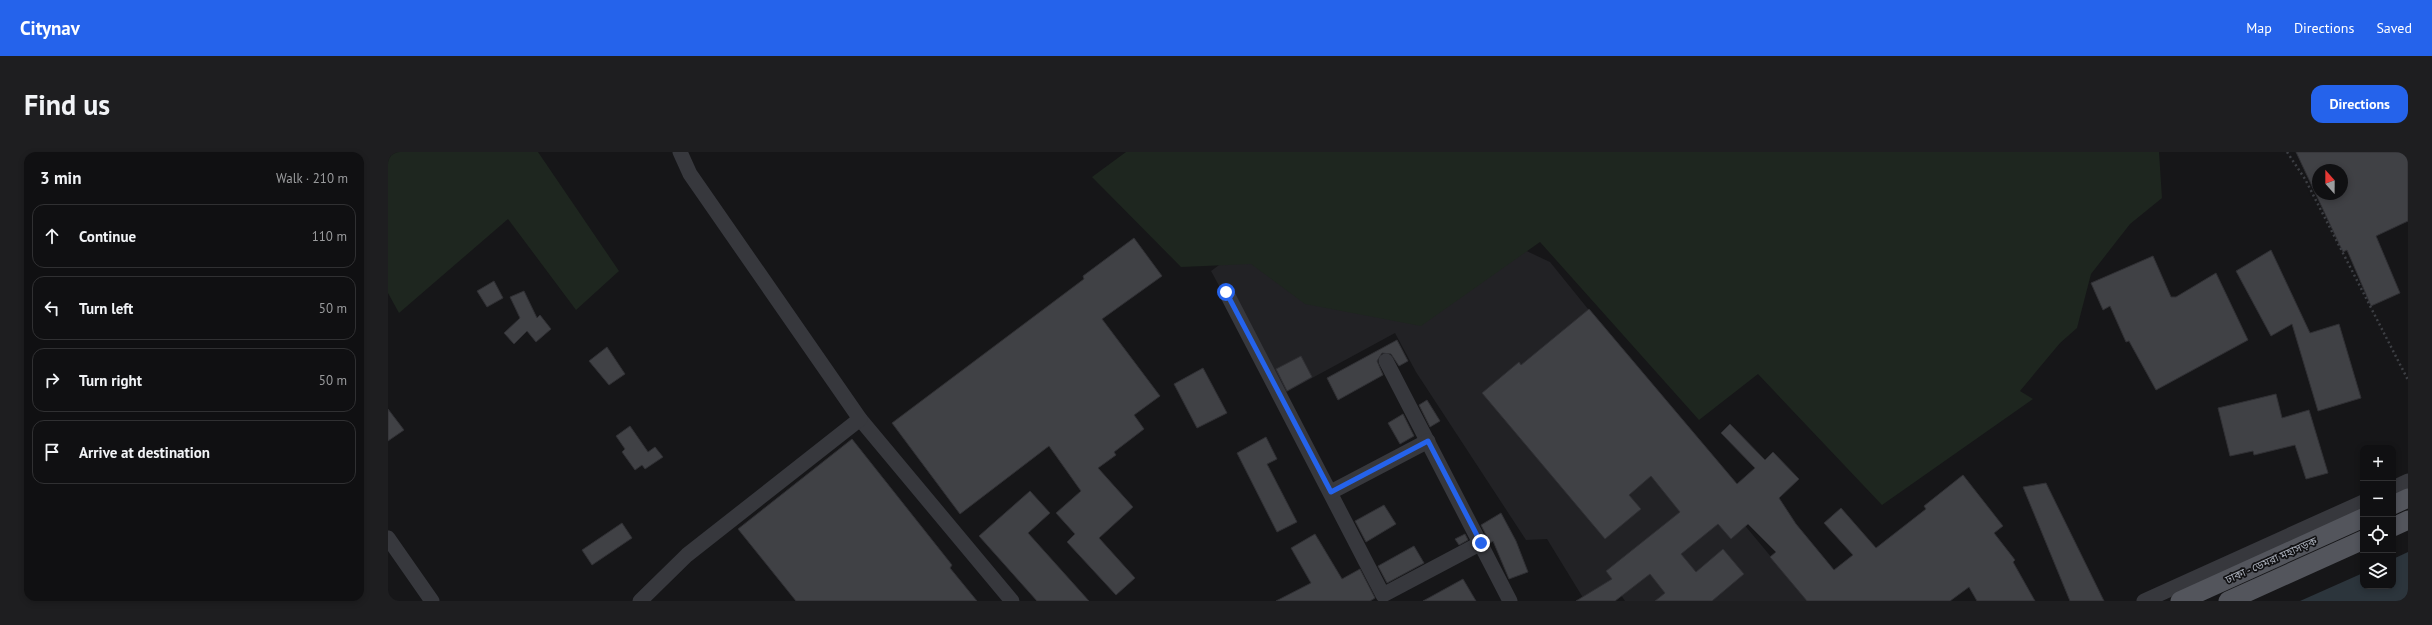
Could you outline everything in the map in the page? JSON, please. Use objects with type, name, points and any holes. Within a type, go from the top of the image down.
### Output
[{"type":"main road","points":[[2396,504],[2408,498]]},
{"type":"main road","name":"ঢাকা - ডেমরা মহাসড়ক","points":[[2180,601],[2360,519]]},
{"type":"main road","points":[[2396,525],[2408,520]]},
{"type":"main road","name":"ঢাকা - ডেমরা মহাসড়ক","points":[[2228,601],[2360,541]]},
{"type":"street","points":[[680,152],[690,174],[860,419],[1012,601]]},
{"type":"street","points":[[1226,292],[1331,492],[1380,599],[1481,543]]},
{"type":"street","points":[[1386,361],[1510,601]]},
{"type":"street","points":[[640,601],[687,555],[860,419]]},
{"type":"street","points":[[1331,492],[1428,441]]},
{"type":"street","points":[[2396,487],[2408,481]]},
{"type":"street","points":[[2144,601],[2360,503]]},
{"type":"street","points":[[388,538],[432,601]]},
{"type":"path","points":[[2288,152],[2305,179],[2408,380]]},
{"type":"shaded area","points":[[388,152],[538,152],[619,271],[576,310],[508,219],[399,313],[388,293]]},
{"type":"shaded area","points":[[1126,152],[2159,152],[2162,198],[2130,224],[2091,274],[2077,328],[2060,343],[2020,391],[2033,399],[1882,505],[1758,374],[1699,420],[1540,242],[1421,326],[1305,304],[1251,264],[1181,267],[1092,177]]},
{"type":"shaded area","points":[[1252,152],[1379,182],[1550,262],[1677,419],[1666,431],[1808,601],[1625,601],[1621,595],[1585,601],[1547,539],[1526,540],[1416,372],[1395,333],[1279,396],[1211,271],[1272,226]]},
{"type":"shaded area","points":[[2408,552],[2408,601],[2300,601],[2360,574],[2360,589],[2396,589],[2396,558]]},
{"type":"building","points":[[2296,152],[2408,152],[2408,221],[2376,236],[2400,293],[2371,306],[2347,250],[2343,252],[2319,200],[2348,200],[2348,164],[2312,164],[2312,186]]},
{"type":"building","points":[[1134,238],[1162,276],[1102,319],[1160,396],[1134,415],[1144,429],[1114,452],[1116,455],[1098,468],[1133,507],[1099,538],[1135,578],[1116,595],[1067,542],[1075,534],[1056,513],[1081,491],[1049,446],[960,514],[892,423],[1084,279],[1083,276]]},
{"type":"building","points":[[2271,250],[2310,333],[2339,324],[2361,398],[2318,411],[2292,324],[2271,336],[2236,271]]},
{"type":"building","points":[[2153,256],[2171,297],[2176,297],[2216,273],[2248,340],[2156,390],[2129,341],[2126,342],[2110,306],[2103,310],[2091,283]]},
{"type":"building","points":[[494,281],[503,298],[487,307],[477,291]]},
{"type":"building","points":[[524,291],[537,318],[540,315],[551,329],[536,342],[527,331],[514,344],[504,333],[520,318],[510,297]]},
{"type":"building","points":[[1589,309],[1737,484],[1755,468],[1721,433],[1730,424],[1765,460],[1773,452],[1799,479],[1779,498],[1796,524],[1834,570],[1853,555],[1824,523],[1841,508],[1876,548],[1926,509],[1924,506],[1963,475],[2003,526],[1994,533],[2015,560],[2013,562],[2035,601],[1977,601],[1969,587],[1950,601],[1807,601],[1770,557],[1776,552],[1748,524],[1731,539],[1718,524],[1681,554],[1696,572],[1723,549],[1744,574],[1712,601],[1655,601],[1665,593],[1650,574],[1615,601],[1576,601],[1612,579],[1606,571],[1680,512],[1651,476],[1629,495],[1641,509],[1605,539],[1482,393],[1519,362],[1521,365]]},
{"type":"building","points":[[1397,340],[1408,361],[1399,366],[1391,354],[1382,353],[1377,361],[1383,375],[1338,400],[1327,378]]},
{"type":"building","points":[[607,347],[625,374],[609,385],[589,361]]},
{"type":"building","points":[[1301,356],[1312,377],[1287,391],[1276,369]]},
{"type":"building","points":[[1203,368],[1227,413],[1197,428],[1174,384]]},
{"type":"building","points":[[2276,394],[2282,418],[2309,410],[2328,473],[2306,479],[2295,445],[2254,455],[2253,451],[2230,456],[2218,408]]},
{"type":"building","points":[[1427,400],[1440,421],[1430,427],[1419,405]]},
{"type":"building","points":[[388,409],[404,430],[388,441]]},
{"type":"building","points":[[1403,414],[1414,436],[1400,444],[1388,423]]},
{"type":"building","points":[[630,426],[648,452],[655,447],[663,457],[645,469],[642,465],[635,470],[622,452],[625,449],[616,436]]},
{"type":"building","points":[[1266,437],[1277,459],[1267,464],[1297,522],[1277,532],[1237,453]]},
{"type":"building","points":[[852,439],[952,565],[950,568],[977,601],[796,601],[738,529]]},
{"type":"building","points":[[2046,483],[2104,601],[2070,601],[2023,487]]},
{"type":"building","points":[[1030,491],[1050,513],[1028,533],[1089,601],[1037,601],[979,536]]},
{"type":"building","points":[[1384,505],[1396,524],[1366,542],[1355,521]]},
{"type":"building","points":[[1501,513],[1516,541],[1528,572],[1509,579],[1493,541],[1490,543],[1481,525]]},
{"type":"building","points":[[622,523],[632,538],[592,565],[582,550]]},
{"type":"building","points":[[1315,534],[1342,579],[1360,569],[1375,598],[1370,601],[1276,601],[1311,583],[1291,548]]},
{"type":"building","points":[[1465,534],[1468,540],[1459,545],[1455,539]]},
{"type":"building","points":[[1414,546],[1424,563],[1387,583],[1378,566]]},
{"type":"building","points":[[1463,579],[1476,601],[1423,601]]},
{"type":"route","points":[[1226,292],[1331,492],[1428,441],[1481,543]]}]
